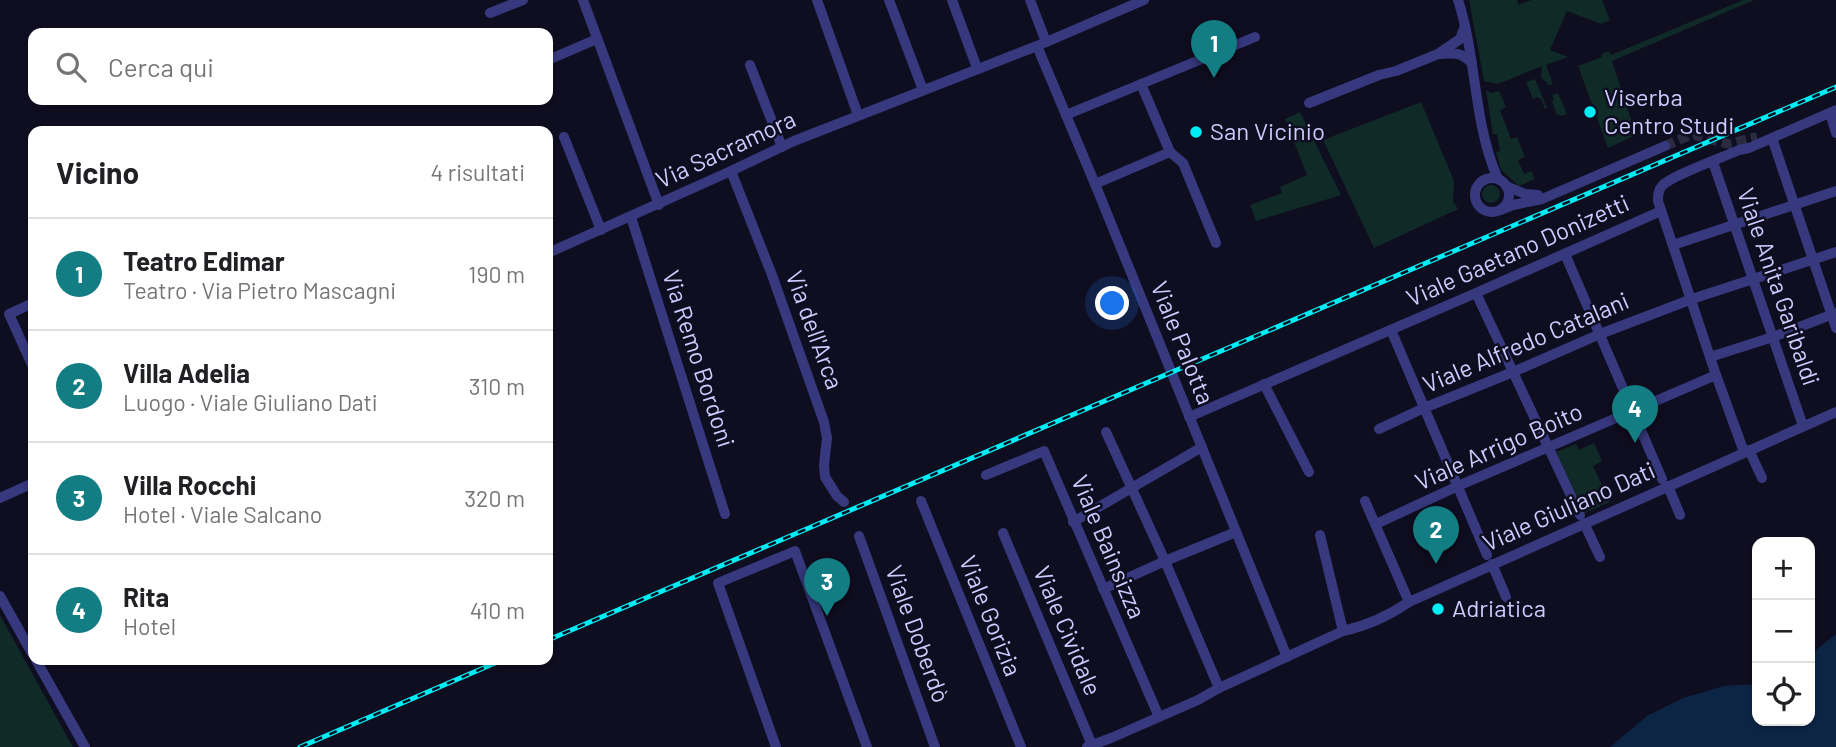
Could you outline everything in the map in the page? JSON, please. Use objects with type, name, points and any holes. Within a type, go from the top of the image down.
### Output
[{"type":"street","points":[[489,13],[523,0]]},
{"type":"street","points":[[583,0],[659,205]]},
{"type":"street","points":[[817,0],[858,115]]},
{"type":"street","points":[[889,0],[923,90]]},
{"type":"street","points":[[952,0],[979,68]]},
{"type":"street","points":[[957,0],[979,68]]},
{"type":"street","name":"Viale Palotta","points":[[1030,0],[1041,44],[1066,115],[1287,657]]},
{"type":"street","name":"Via Sacramora","points":[[553,251],[732,172],[782,147],[1041,44],[1117,5],[1144,0]]},
{"type":"street","points":[[1459,1],[1487,152],[1508,197],[1500,210]]},
{"type":"street","points":[[1309,103],[1438,54],[1460,39],[1465,23]]},
{"type":"street","points":[[1066,115],[1255,37]]},
{"type":"street","points":[[553,58],[597,39]]},
{"type":"street","points":[[1438,54],[1456,53],[1472,63]]},
{"type":"street","points":[[750,65],[782,147]]},
{"type":"street","points":[[1141,84],[1170,152],[1183,163],[1216,243]]},
{"type":"street","points":[[1834,109],[1836,133]]},
{"type":"street","points":[[1757,137],[1834,109]]},
{"type":"street","points":[[1762,478],[1747,451],[1716,375],[1661,211],[1658,194],[1660,187],[1670,179],[1772,138],[1834,109]]},
{"type":"street","points":[[564,137],[601,230]]},
{"type":"street","points":[[1772,138],[1834,314],[1836,328]]},
{"type":"street","points":[[1483,180],[1485,142]]},
{"type":"street","points":[[1555,193],[1525,194],[1488,178],[1476,188],[1475,194],[1478,204],[1489,211],[1500,210],[1542,199],[1665,146]]},
{"type":"street","points":[[1095,184],[1170,152]]},
{"type":"street","name":"Viale Anita Garibaldi","points":[[1713,162],[1803,426]]},
{"type":"street","name":"Via dell'Arca","points":[[732,172],[824,422],[827,438],[825,477],[844,502]]},
{"type":"street","points":[[1673,245],[1836,191]]},
{"type":"street","name":"Viale Gaetano Donizetti","points":[[1189,416],[1661,211]]},
{"type":"street","name":"Via Remo Bordoni","points":[[631,217],[725,514]]},
{"type":"street","name":"Viale Alfredo Catalani","points":[[1379,429],[1600,334],[1692,299],[1836,252]]},
{"type":"street","points":[[1565,254],[1680,514]]},
{"type":"street","points":[[1476,293],[1600,557]]},
{"type":"street","points":[[28,305],[9,314],[28,356]]},
{"type":"street","points":[[1710,357],[1834,314]]},
{"type":"street","points":[[1391,330],[1506,597]]},
{"type":"street","name":"Viale Arrigo Boito","points":[[1376,524],[1716,375]]},
{"type":"street","points":[[1264,384],[1309,472]]},
{"type":"street","name":"Viale Giuliano Dati","points":[[1090,746],[1198,700],[1343,631],[1355,629],[1489,559],[1665,483],[1833,413],[1836,427]]},
{"type":"street","points":[[1106,432],[1219,688]]},
{"type":"street","points":[[1073,522],[1202,447]]},
{"type":"street","name":"Viale Bainsizza","points":[[986,475],[1044,451],[1159,717]]},
{"type":"street","points":[[0,498],[28,485]]},
{"type":"street","name":"Viale Gorizia","points":[[921,501],[1021,747]]},
{"type":"street","points":[[1365,501],[1409,602]]},
{"type":"street","points":[[1103,589],[1236,532]]},
{"type":"street","name":"Viale Cividale","points":[[1003,533],[1090,746]]},
{"type":"street","points":[[1320,535],[1343,631]]},
{"type":"street","name":"Viale Doberdò","points":[[859,536],[935,747]]},
{"type":"street","points":[[776,747],[718,583],[794,551],[867,747]]},
{"type":"street","points":[[0,596],[28,647]]},
{"type":"street","points":[[38,665],[85,747]]},
{"type":"green space","points":[[1469,0],[1517,0],[1519,5],[1531,0],[1602,0],[1610,20],[1601,24],[1567,11],[1550,50],[1568,57],[1546,65],[1553,84],[1548,85],[1541,77],[1542,66],[1498,84],[1484,81]]},
{"type":"green space","points":[[1743,0],[1754,0],[1612,61],[1636,135],[1608,148],[1578,66],[1602,57],[1601,54],[1609,51],[1611,55]]},
{"type":"green space","points":[[1535,79],[1547,108],[1545,109],[1541,99],[1533,99],[1526,82]]},
{"type":"green space","points":[[1486,90],[1491,93],[1499,91],[1506,107],[1500,110],[1511,139],[1517,137],[1525,157],[1518,160],[1524,174],[1531,171],[1535,179],[1519,186],[1501,170],[1496,152],[1500,151],[1497,134],[1493,134]]},
{"type":"green space","points":[[1558,93],[1567,114],[1560,116],[1557,115],[1552,102],[1552,95]]},
{"type":"green space","points":[[1421,102],[1454,181],[1453,201],[1458,209],[1374,248],[1323,140]]},
{"type":"green space","points":[[1300,112],[1341,195],[1256,221],[1250,205],[1282,193],[1280,187],[1307,175],[1285,119]]},
{"type":"green space","points":[[1491,185],[1497,188],[1500,194],[1497,200],[1491,203],[1485,200],[1482,194],[1485,188]]},
{"type":"green space","points":[[1594,443],[1602,461],[1593,466],[1610,502],[1585,513],[1556,452],[1576,444],[1579,450]]},
{"type":"green space","points":[[0,615],[69,740],[73,747],[0,747]]},
{"type":"water","points":[[1836,634],[1836,747],[1610,747],[1647,716],[1683,698],[1724,686],[1752,684],[1752,726],[1815,726],[1815,651]]},
{"type":"tunnel","points":[[1665,146],[1695,135],[1729,144],[1757,137]]},
{"type":"railway","points":[[553,638],[1836,87]]},
{"type":"railway","points":[[300,747],[490,665]]},
{"type":"place","name":"Teatro Edimar","points":[[1214,78]]},
{"type":"place","name":"Viserba Centro Studi","points":[[1590,112]]},
{"type":"place","name":"San Vicinio","points":[[1196,132]]},
{"type":"place","name":"Rita","points":[[1635,443]]},
{"type":"place","name":"Villa Adelia","points":[[1436,564]]},
{"type":"place","name":"Adriatica","points":[[1438,609]]},
{"type":"place","name":"Villa Rocchi","points":[[827,616]]}]
